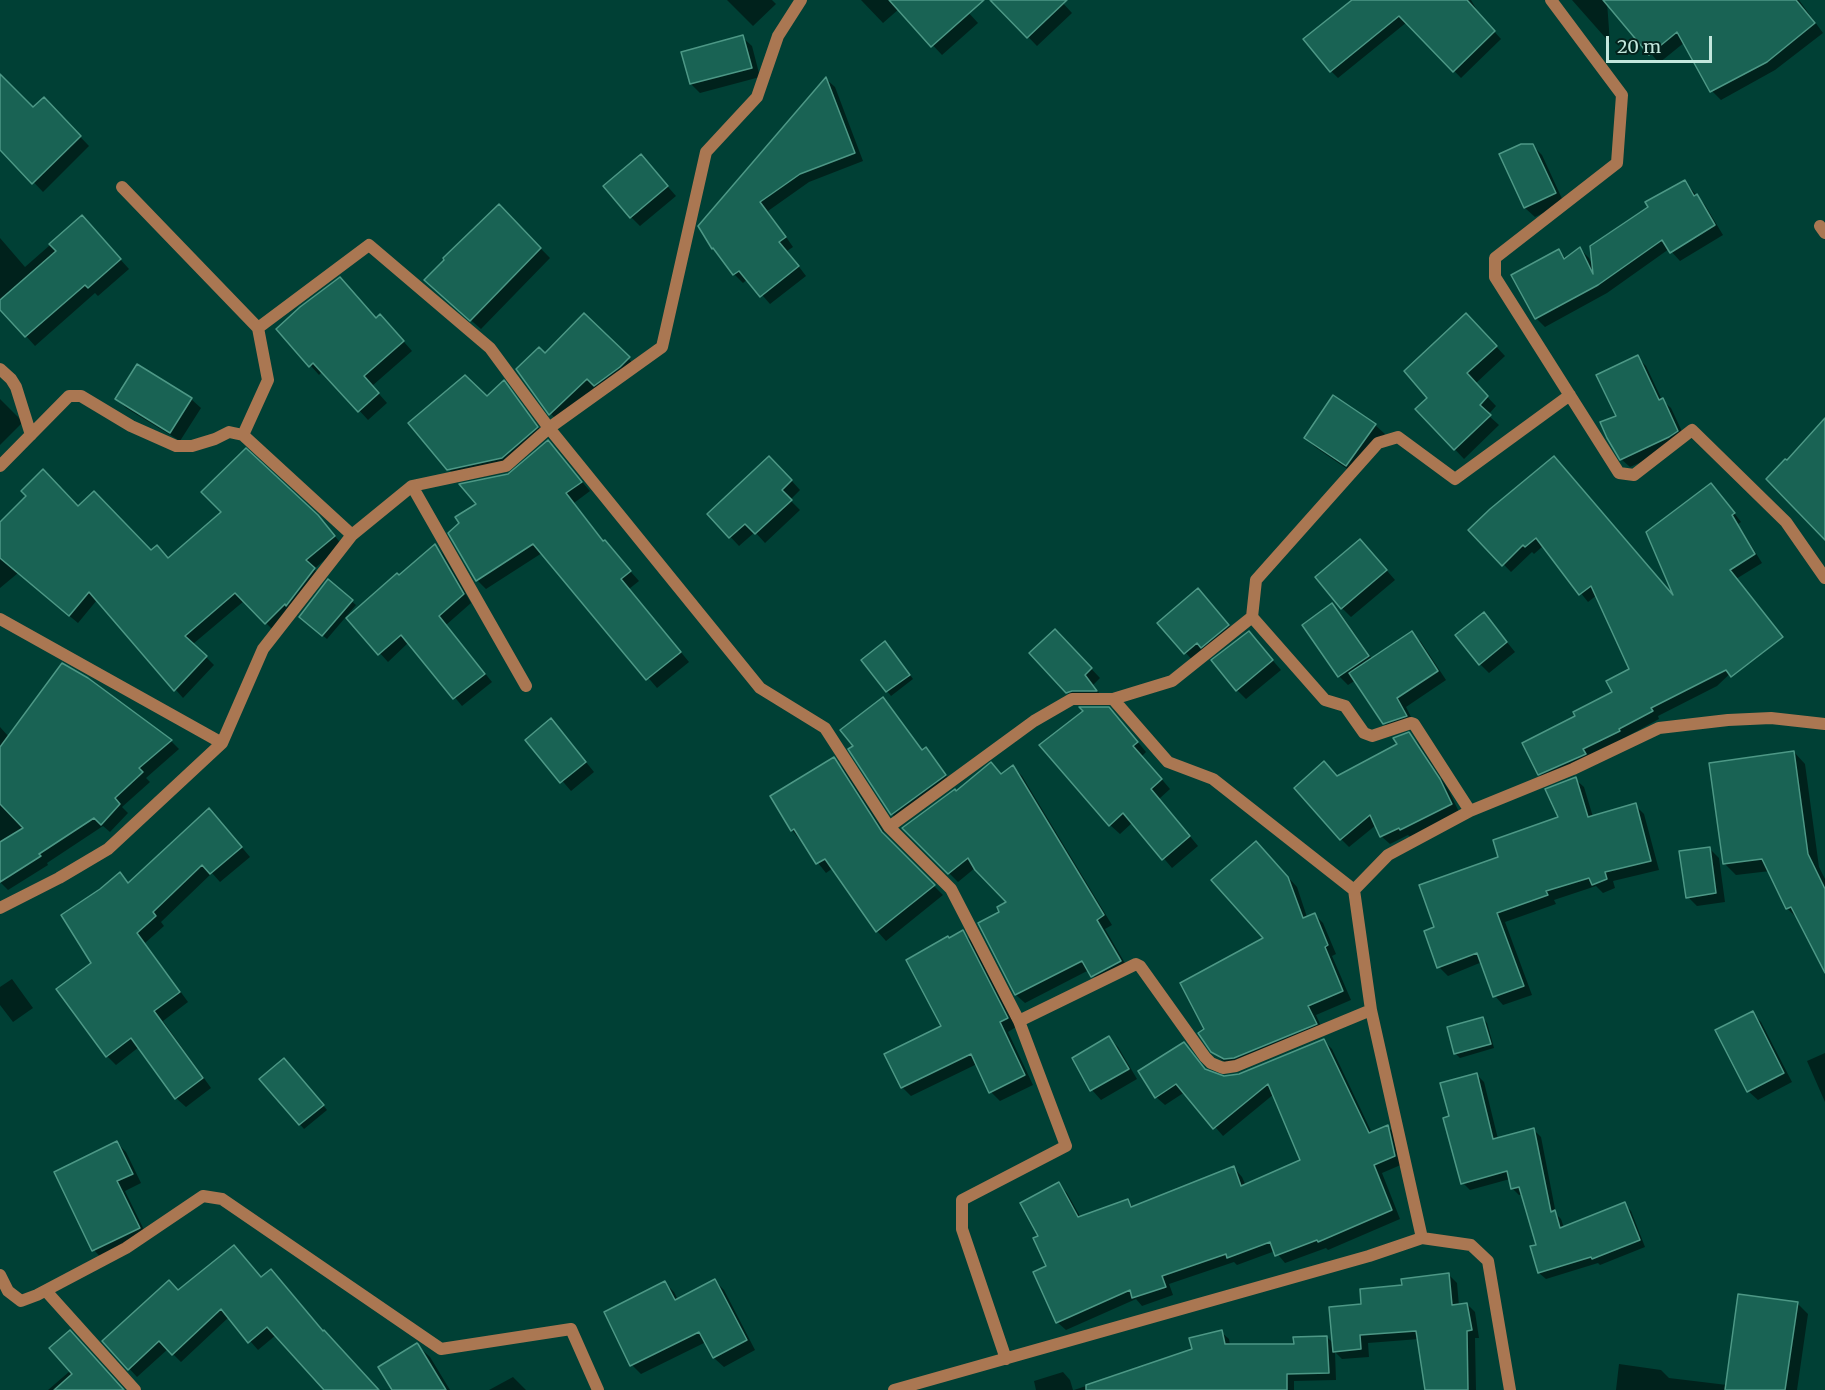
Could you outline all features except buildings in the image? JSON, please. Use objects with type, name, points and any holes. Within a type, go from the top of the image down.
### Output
[{"type":"street","points":[[0,908],[59,878],[108,849],[222,743],[263,649],[352,535],[412,486],[506,466],[549,428],[662,347],[706,152],[757,97],[778,36],[801,0]]},
{"type":"street","points":[[1554,1],[1622,94],[1617,163],[1495,258],[1495,277],[1619,473],[1634,475],[1692,430],[1786,522],[1825,578]]},
{"type":"street","points":[[122,187],[258,328],[268,380],[243,435]]},
{"type":"street","points":[[258,328],[369,245],[490,348],[549,428],[760,688],[825,728],[889,827],[951,889],[1019,1021],[1066,1146],[962,1200],[962,1229],[1006,1359]]},
{"type":"street","points":[[0,369],[16,387],[31,435]]},
{"type":"street","points":[[889,827],[1034,721],[1072,699],[1113,699],[1172,681],[1252,617],[1257,580],[1378,443],[1398,437],[1455,479],[1570,395]]},
{"type":"street","points":[[0,466],[69,396],[81,396],[131,426],[177,446],[192,446],[229,432],[243,435],[352,535]]},
{"type":"street","points":[[412,486],[526,686]]},
{"type":"street","points":[[1252,617],[1325,700],[1345,706],[1364,733],[1372,736],[1414,724],[1470,811]]},
{"type":"street","points":[[0,619],[222,743]]},
{"type":"street","points":[[1113,699],[1168,762],[1213,779],[1354,890],[1371,1010],[1422,1238]]},
{"type":"street","points":[[1354,890],[1388,855],[1470,811],[1573,770],[1659,728],[1728,720],[1771,718],[1825,724]]},
{"type":"street","points":[[1019,1021],[1136,964],[1140,966],[1205,1057],[1211,1063],[1223,1068],[1236,1066],[1371,1010]]},
{"type":"street","points":[[0,1275],[8,1292],[21,1301],[46,1291],[126,1248],[203,1196],[222,1199],[441,1349],[571,1329],[598,1390]]},
{"type":"street","points":[[894,1390],[1369,1256],[1422,1238],[1471,1245],[1488,1261],[1510,1390]]},
{"type":"street","points":[[46,1291],[135,1390]]}]
